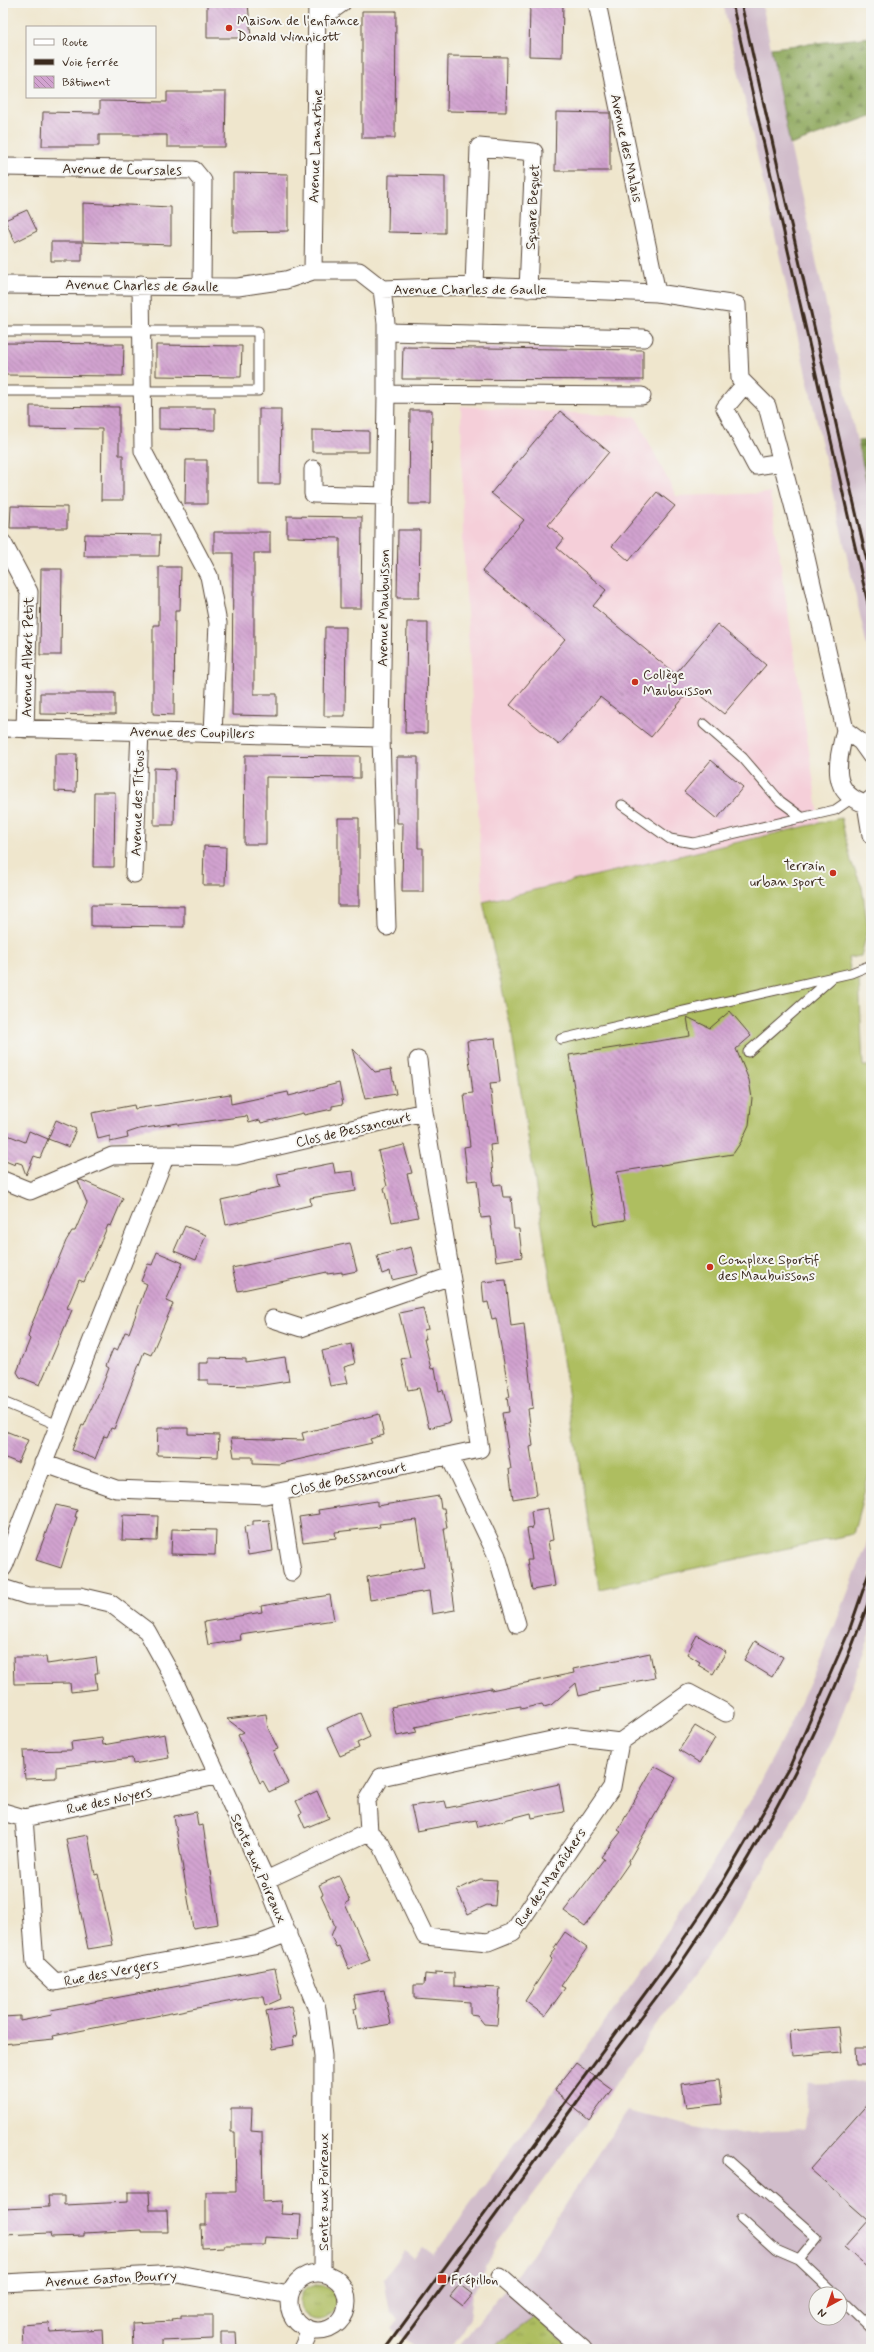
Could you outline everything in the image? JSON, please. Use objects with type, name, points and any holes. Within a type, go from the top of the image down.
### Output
[{"type":"street","name":"Avenue Lamartine","points":[[312,271],[317,3]]},
{"type":"street","points":[[317,21],[342,3]]},
{"type":"street","name":"Avenue des Malais","points":[[597,3],[657,293]]},
{"type":"street","name":"Square Bequet","points":[[474,286],[479,148],[534,152],[528,289]]},
{"type":"street","name":"Avenue de Coursales","points":[[3,167],[194,170],[203,181],[202,286]]},
{"type":"street","name":"Avenue Charles de Gaulle","points":[[3,285],[141,284],[238,287],[286,280],[312,271],[360,271],[382,289],[474,286],[657,293],[737,305],[740,379],[745,384]]},
{"type":"street","points":[[141,284],[143,451],[208,576],[218,623],[213,732]]},
{"type":"street","name":"Avenue Maubuisson","points":[[382,289],[386,332],[386,394],[381,738],[387,927]]},
{"type":"street","points":[[386,332],[644,338]]},
{"type":"street","points":[[782,462],[756,466],[725,408],[745,384],[767,406],[782,462],[801,534],[845,730],[838,763],[838,777],[842,786],[863,801],[871,835]]},
{"type":"street","points":[[386,394],[642,396]]},
{"type":"street","points":[[313,469],[313,494],[385,496]]},
{"type":"street","name":"Avenue Albert Petit","points":[[3,543],[29,592],[25,729]]},
{"type":"street","name":"Avenue des Coupillers","points":[[3,728],[213,732],[381,738]]},
{"type":"street","points":[[845,730],[861,742],[871,756]]},
{"type":"street","name":"Avenue des Titous","points":[[134,874],[140,731]]},
{"type":"street","points":[[418,1060],[424,1112]]},
{"type":"street","name":"Clos de Bessancourt","points":[[3,1180],[30,1191],[112,1156],[236,1156],[424,1112],[480,1449],[265,1495],[116,1489],[43,1463]]},
{"type":"street","points":[[3,1568],[43,1463],[166,1155]]},
{"type":"street","points":[[273,1319],[301,1328],[451,1276]]},
{"type":"street","points":[[449,1456],[497,1556],[517,1624]]},
{"type":"street","points":[[279,1492],[292,1572]]},
{"type":"street","name":"Sente aux Poireaux","points":[[3,1588],[28,1596],[80,1596],[110,1603],[147,1630],[173,1678],[216,1776],[266,1880],[317,2009],[323,2056],[322,2273]]},
{"type":"street","points":[[266,1880],[369,1832],[367,1800],[381,1777],[570,1736],[620,1742],[689,1693],[726,1713]]},
{"type":"street","name":"Rue des Maraîchers","points":[[369,1832],[381,1844],[425,1936],[488,1942],[513,1932],[612,1787],[620,1742]]},
{"type":"street","name":"Rue des Noyers","points":[[3,1812],[24,1818],[216,1776]]},
{"type":"street","name":"Rue des Vergers","points":[[24,1818],[35,1963],[55,1982],[259,1944],[288,1933]]},
{"type":"street","points":[[322,2273],[338,2280],[343,2287],[347,2306],[344,2316],[334,2327],[318,2332],[310,2331],[301,2327],[292,2317],[288,2304],[289,2295],[298,2280],[305,2275],[322,2273]]},
{"type":"street","name":"Avenue Gaston Bourry","points":[[3,2283],[178,2274],[289,2295]]},
{"type":"street","points":[[500,2278],[583,2349]]},
{"type":"street","points":[[302,2349],[310,2331]]},
{"type":"lane","points":[[3,331],[258,331],[258,391],[3,392]]},
{"type":"lane","points":[[704,724],[743,758],[780,801],[803,818]]},
{"type":"lane","points":[[622,805],[670,839],[693,843],[803,818],[863,801]]},
{"type":"lane","points":[[561,1039],[833,977],[871,965]]},
{"type":"lane","points":[[748,1052],[833,977]]},
{"type":"lane","points":[[3,1402],[58,1425]]},
{"type":"lane","points":[[728,2160],[817,2238],[799,2260]]},
{"type":"lane","points":[[741,2218],[776,2250],[799,2260],[827,2286]]},
{"type":"lane","points":[[848,2306],[871,2328]]},
{"type":"shaded area","points":[[723,3],[762,3],[790,145],[871,504],[871,664]]},
{"type":"shaded area","name":"Collège Maubuisson","points":[[461,406],[636,417],[676,496],[770,493],[820,823],[483,902],[463,540]]},
{"type":"shaded area","points":[[871,1526],[871,1632],[835,1734],[784,1836],[720,1937],[612,2089],[498,2242],[473,2294],[470,2318],[459,2338],[448,2349],[417,2349],[391,2329],[398,2320],[390,2313],[384,2278],[405,2251],[413,2258],[422,2247],[433,2255],[611,2014],[701,1882],[748,1805],[795,1715],[835,1625],[865,1549]]},
{"type":"shaded area","points":[[871,2081],[871,2349],[456,2349],[529,2259],[627,2111],[719,2133],[804,2130],[808,2084]]},
{"type":"green space","points":[[871,37],[871,116],[790,145],[771,48]]},
{"type":"green space","points":[[871,440],[871,504],[858,441]]},
{"type":"green space","name":"Complexe Sportif des Maubuissons","points":[[841,818],[851,861],[862,887],[868,929],[861,956],[848,958],[852,978],[859,976],[863,1066],[871,1066],[871,1467],[853,1534],[599,1589],[511,1029],[483,902]]},
{"type":"green space","points":[[322,2284],[331,2289],[335,2295],[335,2309],[331,2315],[322,2320],[314,2320],[305,2315],[301,2309],[300,2298],[305,2289],[311,2285]]},
{"type":"green space","points":[[535,2317],[571,2349],[490,2349]]},
{"type":"building","name":"Maison de l'enfance Donald Winnicott","points":[[207,3],[248,3],[251,38],[207,38]]},
{"type":"building","points":[[530,3],[563,3],[562,57],[529,56]]},
{"type":"building","points":[[362,11],[396,11],[395,138],[362,138]]},
{"type":"building","points":[[448,56],[507,57],[506,112],[447,111]]},
{"type":"building","points":[[167,92],[226,92],[225,147],[167,147],[167,135],[99,135],[99,146],[42,146],[43,112],[100,113],[100,101],[167,102]]},
{"type":"building","points":[[556,112],[610,113],[610,171],[555,171]]},
{"type":"building","points":[[233,173],[288,174],[288,231],[233,232]]},
{"type":"building","points":[[389,175],[445,176],[445,233],[388,232]]},
{"type":"building","points":[[83,203],[171,207],[171,245],[83,242]]},
{"type":"building","points":[[27,210],[37,231],[15,242],[5,220]]},
{"type":"building","points":[[51,242],[82,242],[82,261],[51,261]]},
{"type":"building","points":[[3,343],[124,344],[123,376],[3,375]]},
{"type":"building","points":[[156,345],[242,346],[241,377],[156,376]]},
{"type":"building","points":[[403,347],[643,350],[643,380],[402,379]]},
{"type":"building","points":[[30,406],[119,407],[119,455],[123,455],[123,500],[101,500],[102,429],[30,428]]},
{"type":"building","points":[[159,408],[215,408],[215,430],[159,429]]},
{"type":"building","points":[[259,409],[281,409],[280,484],[259,484]]},
{"type":"building","points":[[410,410],[432,410],[431,504],[409,504]]},
{"type":"building","points":[[560,411],[609,452],[548,525],[564,539],[557,548],[606,590],[593,606],[675,674],[717,624],[766,665],[724,714],[692,688],[651,737],[600,697],[559,745],[510,705],[565,639],[482,571],[524,520],[491,493]]},
{"type":"building","points":[[312,430],[369,431],[369,452],[312,452]]},
{"type":"building","points":[[186,460],[207,460],[207,504],[185,504]]},
{"type":"building","points":[[657,492],[675,506],[629,561],[612,546]]},
{"type":"building","points":[[11,506],[67,507],[67,528],[10,528]]},
{"type":"building","points":[[287,516],[362,517],[361,608],[340,608],[340,538],[287,537]]},
{"type":"building","points":[[398,530],[420,530],[419,598],[397,598]]},
{"type":"building","points":[[214,532],[270,532],[270,553],[254,553],[254,694],[277,694],[277,716],[232,715],[233,553],[214,553]]},
{"type":"building","points":[[85,534],[160,535],[159,556],[84,556]]},
{"type":"building","points":[[159,567],[181,567],[180,611],[175,611],[174,715],[153,714],[153,625],[159,625]]},
{"type":"building","points":[[41,569],[62,569],[61,655],[40,655]]},
{"type":"building","points":[[407,622],[428,622],[427,733],[405,733]]},
{"type":"building","points":[[325,627],[346,627],[345,716],[324,716]]},
{"type":"building","points":[[40,693],[115,693],[115,715],[40,714]]},
{"type":"building","points":[[55,754],[77,754],[76,792],[55,791]]},
{"type":"building","points":[[245,755],[360,756],[360,778],[266,777],[266,844],[244,844]]},
{"type":"building","points":[[397,757],[418,757],[418,848],[423,848],[423,892],[402,892],[403,823],[397,823]]},
{"type":"building","points":[[711,760],[743,787],[717,819],[684,792]]},
{"type":"building","points":[[154,768],[175,769],[174,825],[154,825]]},
{"type":"building","points":[[94,792],[115,792],[114,867],[93,867]]},
{"type":"building","points":[[338,818],[359,818],[359,906],[338,906]]},
{"type":"building","points":[[204,846],[226,847],[225,885],[203,885]]},
{"type":"building","points":[[91,905],[184,906],[184,927],[91,926]]},
{"type":"building","points":[[730,1011],[751,1036],[736,1049],[749,1080],[752,1098],[749,1125],[741,1142],[733,1154],[617,1172],[625,1220],[595,1225],[569,1055],[690,1036],[687,1017],[710,1028]]},
{"type":"building","points":[[495,1038],[500,1082],[490,1083],[497,1144],[490,1145],[494,1185],[501,1184],[503,1197],[511,1197],[514,1229],[519,1229],[522,1257],[496,1261],[490,1217],[481,1218],[477,1180],[468,1181],[464,1147],[470,1146],[464,1094],[473,1093],[467,1041]]},
{"type":"building","points":[[352,1048],[375,1072],[391,1069],[396,1094],[365,1099]]},
{"type":"building","points":[[339,1083],[343,1104],[332,1106],[332,1109],[304,1115],[303,1113],[261,1123],[260,1120],[249,1123],[247,1116],[178,1125],[178,1123],[139,1129],[127,1133],[128,1138],[110,1142],[110,1136],[98,1139],[92,1113],[134,1105],[135,1109],[230,1094],[231,1104],[288,1092],[289,1096]]},
{"type":"building","points":[[56,1120],[76,1129],[69,1147],[48,1139]]},
{"type":"building","points":[[29,1131],[48,1139],[40,1158],[34,1156],[26,1175],[22,1164],[16,1162],[15,1165],[3,1160],[3,1133],[25,1142]]},
{"type":"building","points":[[404,1145],[412,1173],[407,1174],[418,1217],[392,1222],[384,1188],[387,1186],[378,1151]]},
{"type":"building","points":[[333,1163],[335,1173],[353,1171],[356,1191],[310,1198],[311,1205],[226,1225],[221,1200],[280,1187],[277,1174]]},
{"type":"building","points":[[81,1180],[123,1198],[111,1226],[108,1225],[84,1282],[79,1280],[67,1308],[72,1310],[40,1385],[20,1377],[17,1372],[30,1339],[28,1337],[31,1326],[66,1241],[72,1231],[75,1231],[87,1203],[78,1181]]},
{"type":"building","points":[[185,1226],[206,1235],[196,1260],[174,1251]]},
{"type":"building","points":[[350,1243],[357,1271],[342,1274],[342,1272],[327,1274],[327,1272],[238,1291],[232,1268]]},
{"type":"building","points":[[411,1247],[418,1274],[392,1280],[390,1271],[382,1274],[377,1256]]},
{"type":"building","points":[[157,1252],[183,1263],[166,1301],[173,1304],[151,1355],[144,1352],[114,1429],[111,1428],[107,1437],[104,1436],[95,1459],[72,1450],[82,1425],[84,1426],[104,1381],[109,1368],[106,1366],[113,1349],[117,1351],[125,1332],[129,1333],[147,1284],[141,1281],[148,1264],[152,1265]]},
{"type":"building","points":[[506,1280],[511,1326],[524,1324],[533,1408],[528,1409],[533,1446],[530,1447],[537,1495],[513,1499],[509,1469],[511,1469],[502,1413],[509,1412],[507,1397],[510,1397],[496,1318],[492,1319],[488,1302],[484,1303],[482,1282]]},
{"type":"building","points":[[423,1308],[428,1329],[424,1330],[426,1339],[424,1339],[431,1369],[435,1368],[439,1391],[443,1390],[451,1422],[429,1428],[419,1388],[408,1390],[401,1359],[410,1357],[399,1313]]},
{"type":"building","points":[[351,1344],[355,1364],[344,1367],[348,1383],[330,1386],[322,1351]]},
{"type":"building","points":[[285,1357],[289,1381],[257,1386],[208,1385],[208,1380],[199,1380],[199,1363],[209,1363],[209,1358],[246,1359],[246,1363]]},
{"type":"building","points":[[379,1414],[384,1435],[370,1439],[372,1443],[279,1464],[253,1463],[253,1457],[234,1457],[231,1438],[304,1440],[302,1433]]},
{"type":"building","points":[[158,1428],[188,1428],[188,1434],[219,1435],[218,1457],[157,1455]]},
{"type":"building","points":[[3,1430],[28,1440],[18,1463],[3,1457]]},
{"type":"building","points":[[439,1496],[441,1508],[444,1508],[447,1528],[444,1528],[455,1610],[432,1614],[429,1591],[370,1600],[367,1577],[424,1567],[417,1520],[379,1524],[380,1527],[335,1532],[336,1538],[303,1542],[299,1517],[319,1514],[318,1510],[377,1501],[377,1506]]},
{"type":"building","points":[[56,1505],[77,1510],[75,1517],[77,1517],[61,1568],[36,1560]]},
{"type":"building","points":[[548,1508],[553,1540],[548,1541],[555,1586],[532,1590],[527,1560],[532,1560],[527,1529],[533,1528],[531,1511]]},
{"type":"building","points":[[123,1515],[158,1516],[157,1541],[122,1540]]},
{"type":"building","points":[[269,1520],[273,1551],[248,1555],[244,1527],[253,1525],[253,1521]]},
{"type":"building","points":[[172,1529],[216,1530],[215,1555],[171,1554]]},
{"type":"building","points":[[330,1595],[334,1620],[240,1634],[241,1640],[208,1645],[204,1622],[262,1612],[261,1606]]},
{"type":"building","points":[[697,1635],[726,1652],[713,1674],[698,1665],[700,1662],[687,1654]]},
{"type":"building","points":[[755,1641],[783,1657],[772,1677],[744,1660]]},
{"type":"building","points":[[650,1653],[655,1678],[599,1688],[599,1691],[579,1696],[576,1683],[551,1705],[544,1707],[542,1704],[521,1709],[521,1706],[486,1712],[415,1727],[417,1732],[397,1736],[391,1707],[491,1688],[491,1690],[574,1673],[573,1669]]},
{"type":"building","points":[[13,1657],[46,1657],[47,1664],[96,1657],[98,1673],[95,1673],[97,1689],[71,1692],[70,1683],[14,1684]]},
{"type":"building","points":[[360,1713],[370,1737],[357,1743],[359,1748],[340,1756],[327,1728]]},
{"type":"building","points":[[266,1714],[268,1728],[278,1749],[273,1751],[288,1783],[269,1792],[263,1781],[260,1783],[238,1735],[244,1732],[227,1719]]},
{"type":"building","points":[[695,1726],[715,1738],[700,1763],[679,1750]]},
{"type":"building","points":[[165,1734],[169,1758],[133,1764],[132,1758],[56,1767],[56,1778],[25,1779],[23,1751],[72,1750],[71,1742],[102,1738],[103,1745]]},
{"type":"building","points":[[654,1766],[676,1778],[628,1862],[629,1863],[585,1926],[564,1911],[604,1859],[601,1857],[621,1832],[618,1830]]},
{"type":"building","points":[[559,1784],[564,1812],[532,1818],[531,1813],[478,1827],[476,1820],[417,1831],[411,1806],[445,1801],[447,1808]]},
{"type":"building","points":[[317,1791],[329,1818],[305,1828],[299,1814],[302,1813],[296,1801]]},
{"type":"building","points":[[196,1812],[198,1826],[203,1825],[218,1924],[193,1928],[174,1816]]},
{"type":"building","points":[[88,1835],[95,1875],[98,1874],[113,1945],[88,1949],[66,1839]]},
{"type":"building","points":[[339,1876],[350,1901],[345,1904],[370,1960],[349,1969],[339,1946],[336,1947],[331,1936],[335,1926],[321,1895],[323,1894],[319,1885]]},
{"type":"building","points":[[480,1879],[497,1880],[495,1906],[487,1905],[468,1914],[457,1890]]},
{"type":"building","points":[[565,1932],[587,1948],[561,1986],[565,1988],[545,2016],[525,2001],[552,1959],[550,1957],[556,1949],[554,1948]]},
{"type":"building","points":[[275,1968],[281,1999],[265,2006],[263,1997],[253,1997],[53,2036],[54,2039],[3,2044],[3,2017],[20,2016],[20,2021],[52,2015],[51,2010]]},
{"type":"building","points":[[435,1972],[454,1973],[454,1986],[500,1988],[497,2025],[484,2024],[477,2015],[470,2014],[470,2002],[414,1998],[414,1985],[424,1985],[425,1974],[435,1975]]},
{"type":"building","points":[[384,1990],[391,2024],[358,2030],[354,2009],[357,2008],[354,1995]]},
{"type":"building","points":[[291,2006],[297,2036],[293,2037],[294,2045],[273,2049],[266,2011]]},
{"type":"building","points":[[839,2027],[842,2052],[792,2056],[790,2031]]},
{"type":"building","points":[[855,2048],[871,2048],[871,2065],[856,2065]]},
{"type":"building","points":[[576,2063],[612,2089],[589,2120],[554,2091]]},
{"type":"building","points":[[719,2079],[722,2104],[686,2108],[682,2084]]},
{"type":"building","points":[[871,2100],[871,2271],[844,2247],[868,2220],[810,2169]]},
{"type":"building","points":[[231,2108],[252,2108],[251,2131],[262,2132],[263,2202],[282,2201],[281,2214],[301,2215],[299,2239],[265,2237],[264,2245],[224,2245],[224,2247],[202,2248],[201,2225],[206,2225],[206,2192],[236,2192],[235,2132],[231,2132]]},
{"type":"building","points":[[128,2192],[149,2192],[150,2210],[167,2210],[168,2232],[141,2232],[141,2230],[84,2233],[84,2236],[51,2237],[50,2233],[3,2235],[3,2209],[49,2207],[48,2196],[64,2196],[64,2205],[128,2202]]},
{"type":"building","points":[[460,2284],[473,2294],[463,2306],[450,2296]]},
{"type":"building","points":[[181,2315],[213,2315],[213,2339],[161,2341],[161,2349],[133,2349],[132,2323],[172,2321],[171,2319],[181,2318]]},
{"type":"building","points":[[49,2323],[50,2332],[102,2329],[103,2349],[23,2349],[22,2325]]},
{"type":"building","points":[[221,2332],[236,2332],[237,2349],[221,2349]]},
{"type":"railway","points":[[732,3],[871,617]]},
{"type":"railway","points":[[741,3],[871,579]]},
{"type":"railway","points":[[385,2349],[668,1962],[723,1881],[790,1766],[849,1631],[871,1567]]},
{"type":"railway","points":[[397,2349],[601,2070],[668,1982],[706,1925],[761,1835],[810,1742],[832,1694],[871,1595]]},
{"type":"place","name":"Maison de l'enfance Donald Winnicott","points":[[229,28]]},
{"type":"place","name":"Collège Maubuisson","points":[[635,682]]},
{"type":"place","name":"Terrain urban sport","points":[[833,873]]},
{"type":"place","name":"Complexe Sportif des Maubuissons","points":[[710,1267]]},
{"type":"place","name":"Frépillon","points":[[442,2279]]}]
